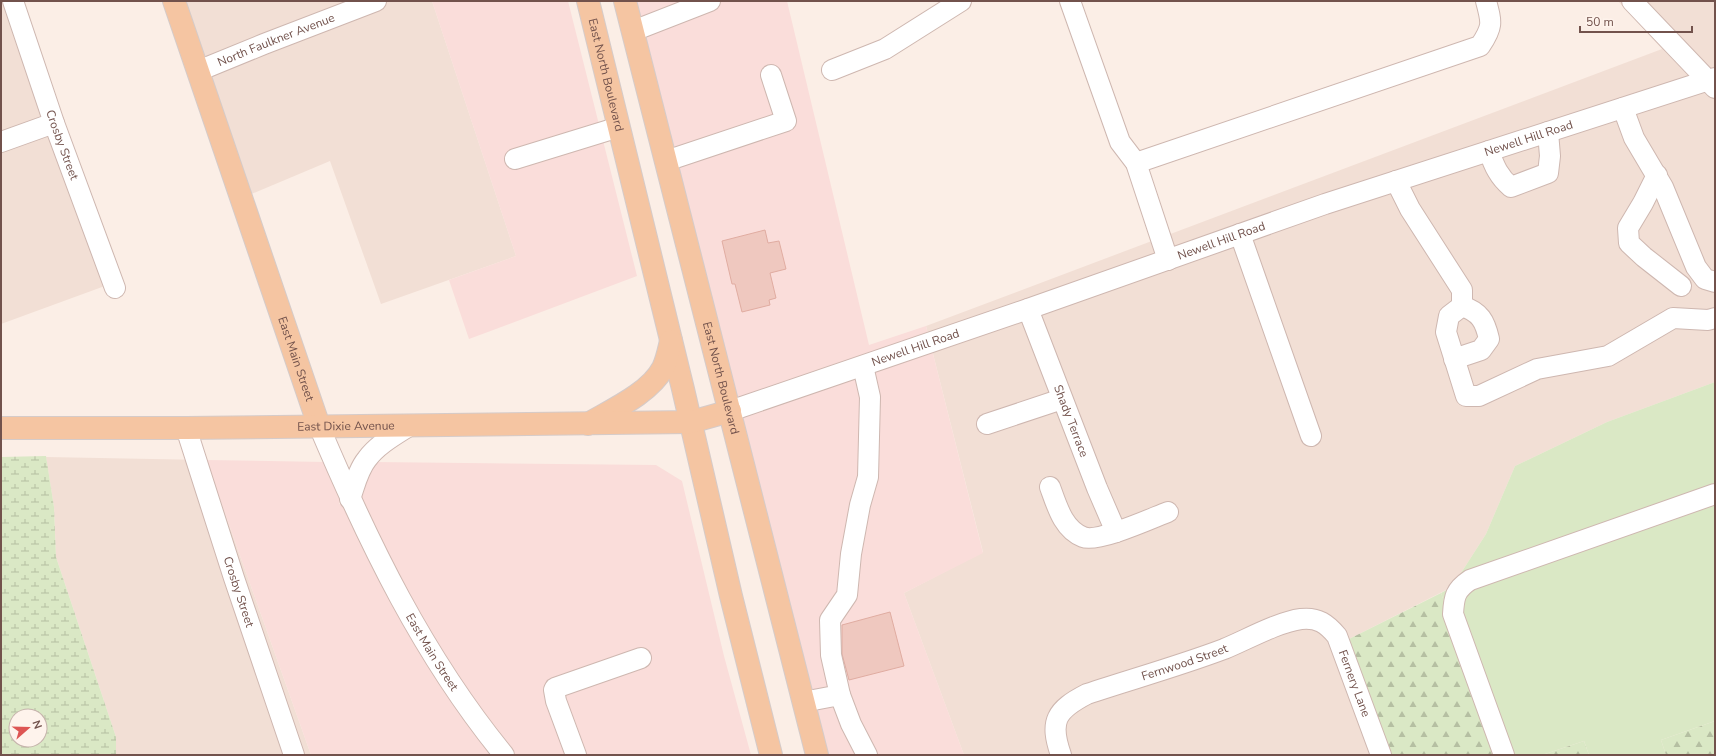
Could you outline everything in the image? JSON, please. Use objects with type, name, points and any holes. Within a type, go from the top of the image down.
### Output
[{"type":"main road","name":"East Main Street","points":[[174,1],[319,426]]},
{"type":"main road","name":"East North Boulevard","points":[[588,1],[691,422],[731,596],[771,755]]},
{"type":"main road","name":"East North Boulevard","points":[[625,1],[817,755]]},
{"type":"main road","points":[[587,424],[634,396],[650,384],[663,368],[671,341]]},
{"type":"main road","name":"East Dixie Avenue","points":[[1,428],[186,428],[691,422],[730,411]]},
{"type":"street","name":"Crosby Street","points":[[13,1],[54,123],[115,288]]},
{"type":"street","name":"North Faulkner Avenue","points":[[198,71],[376,1]]},
{"type":"street","points":[[633,31],[710,1]]},
{"type":"street","points":[[832,70],[885,48],[961,1]]},
{"type":"street","points":[[1070,1],[1120,142],[1136,163],[1168,260]]},
{"type":"street","points":[[1136,163],[1480,46],[1490,32],[1490,16],[1486,1]]},
{"type":"street","points":[[1632,1],[1712,82]]},
{"type":"street","points":[[666,161],[786,121],[771,75]]},
{"type":"street","name":"Newell Hill Road","points":[[730,411],[1028,309],[1325,204],[1623,108],[1712,82]]},
{"type":"street","points":[[1623,108],[1634,138],[1663,187],[1696,267],[1705,279],[1715,282]]},
{"type":"street","points":[[1,142],[54,123]]},
{"type":"street","points":[[515,159],[619,127]]},
{"type":"street","points":[[1489,151],[1496,170],[1503,181],[1511,187],[1548,173],[1550,156],[1548,132]]},
{"type":"street","points":[[1657,175],[1628,228],[1629,243],[1644,258],[1681,286]]},
{"type":"street","points":[[1396,181],[1410,209],[1462,290],[1462,306]]},
{"type":"street","points":[[1240,234],[1311,436]]},
{"type":"street","points":[[1673,318],[1681,286],[1696,267]]},
{"type":"street","points":[[1462,306],[1449,316],[1446,332],[1466,396],[1479,396],[1537,369],[1608,356],[1673,318],[1708,320],[1715,318]]},
{"type":"street","points":[[1454,359],[1481,350],[1489,339],[1486,326],[1480,316],[1471,309],[1462,306]]},
{"type":"street","name":"Shady Terrace","points":[[1028,309],[1097,488],[1116,532]]},
{"type":"street","points":[[862,366],[870,397],[868,477],[860,505],[851,554],[847,595],[830,620],[831,655],[840,695],[851,724],[867,755]]},
{"type":"street","points":[[987,424],[1062,399]]},
{"type":"street","name":"East Main Street","points":[[319,426],[350,499],[392,585],[426,644],[504,755]]},
{"type":"street","points":[[350,499],[359,473],[368,458],[384,443],[409,426]]},
{"type":"street","name":"Crosby Street","points":[[186,428],[234,578],[294,755]]},
{"type":"street","points":[[1050,487],[1058,510],[1067,524],[1074,531],[1084,537],[1091,538],[1116,532],[1168,512]]},
{"type":"street","points":[[1504,755],[1453,614],[1454,599],[1460,587],[1470,580],[1715,494]]},
{"type":"street","name":"Fernwood Street","points":[[1061,755],[1055,730],[1057,718],[1062,710],[1068,705],[1087,694],[1223,649],[1282,625],[1301,619],[1317,620]]},
{"type":"street","name":"Fernery Lane","points":[[1317,620],[1328,625],[1338,636],[1381,755]]},
{"type":"street","points":[[576,755],[563,722],[554,690],[555,688],[641,658]]},
{"type":"street","points":[[803,702],[840,695]]},
{"type":"shaded area","points":[[1,1],[17,1],[113,283],[1,324]]},
{"type":"shaded area","points":[[183,1],[432,1],[516,256],[381,304],[330,161],[249,195]]},
{"type":"shaded area","points":[[432,1],[568,1],[637,276],[469,339],[449,280],[516,256]]},
{"type":"shaded area","points":[[634,1],[787,1],[869,345],[926,326],[983,553],[904,593],[964,755],[827,755]]},
{"type":"shaded area","points":[[1618,1],[1715,1],[1715,382],[1607,422],[1515,466],[1486,534],[1452,587],[1347,640],[1385,755],[964,755],[904,593],[983,552],[926,326],[1662,49]]},
{"type":"shaded area","points":[[46,457],[206,460],[311,755],[116,755],[116,737],[56,557],[54,507]]},
{"type":"shaded area","points":[[206,460],[325,462],[341,500],[339,504],[344,505],[384,589],[419,649],[493,755],[311,755]]},
{"type":"shaded area","points":[[374,462],[656,465],[682,481],[724,656],[751,755],[516,755],[454,672],[400,581],[359,498]]},
{"type":"green space","points":[[1715,382],[1715,721],[1661,740],[1666,755],[1589,755],[1584,741],[1542,755],[1501,755],[1441,593],[1452,587],[1486,534],[1515,466],[1607,422]]},
{"type":"green space","points":[[46,456],[54,507],[56,557],[116,737],[116,755],[1,755],[1,457]]},
{"type":"green space","points":[[1441,593],[1501,755],[1385,755],[1347,640]]},
{"type":"green space","points":[[1715,721],[1715,755],[1666,755],[1661,740]]},
{"type":"green space","points":[[1584,741],[1589,755],[1542,755]]},
{"type":"building","points":[[765,230],[768,243],[779,241],[786,269],[770,273],[776,298],[769,300],[770,305],[742,312],[735,284],[732,284],[722,241]]},
{"type":"building","points":[[890,612],[904,666],[849,680],[842,654],[842,625]]}]
